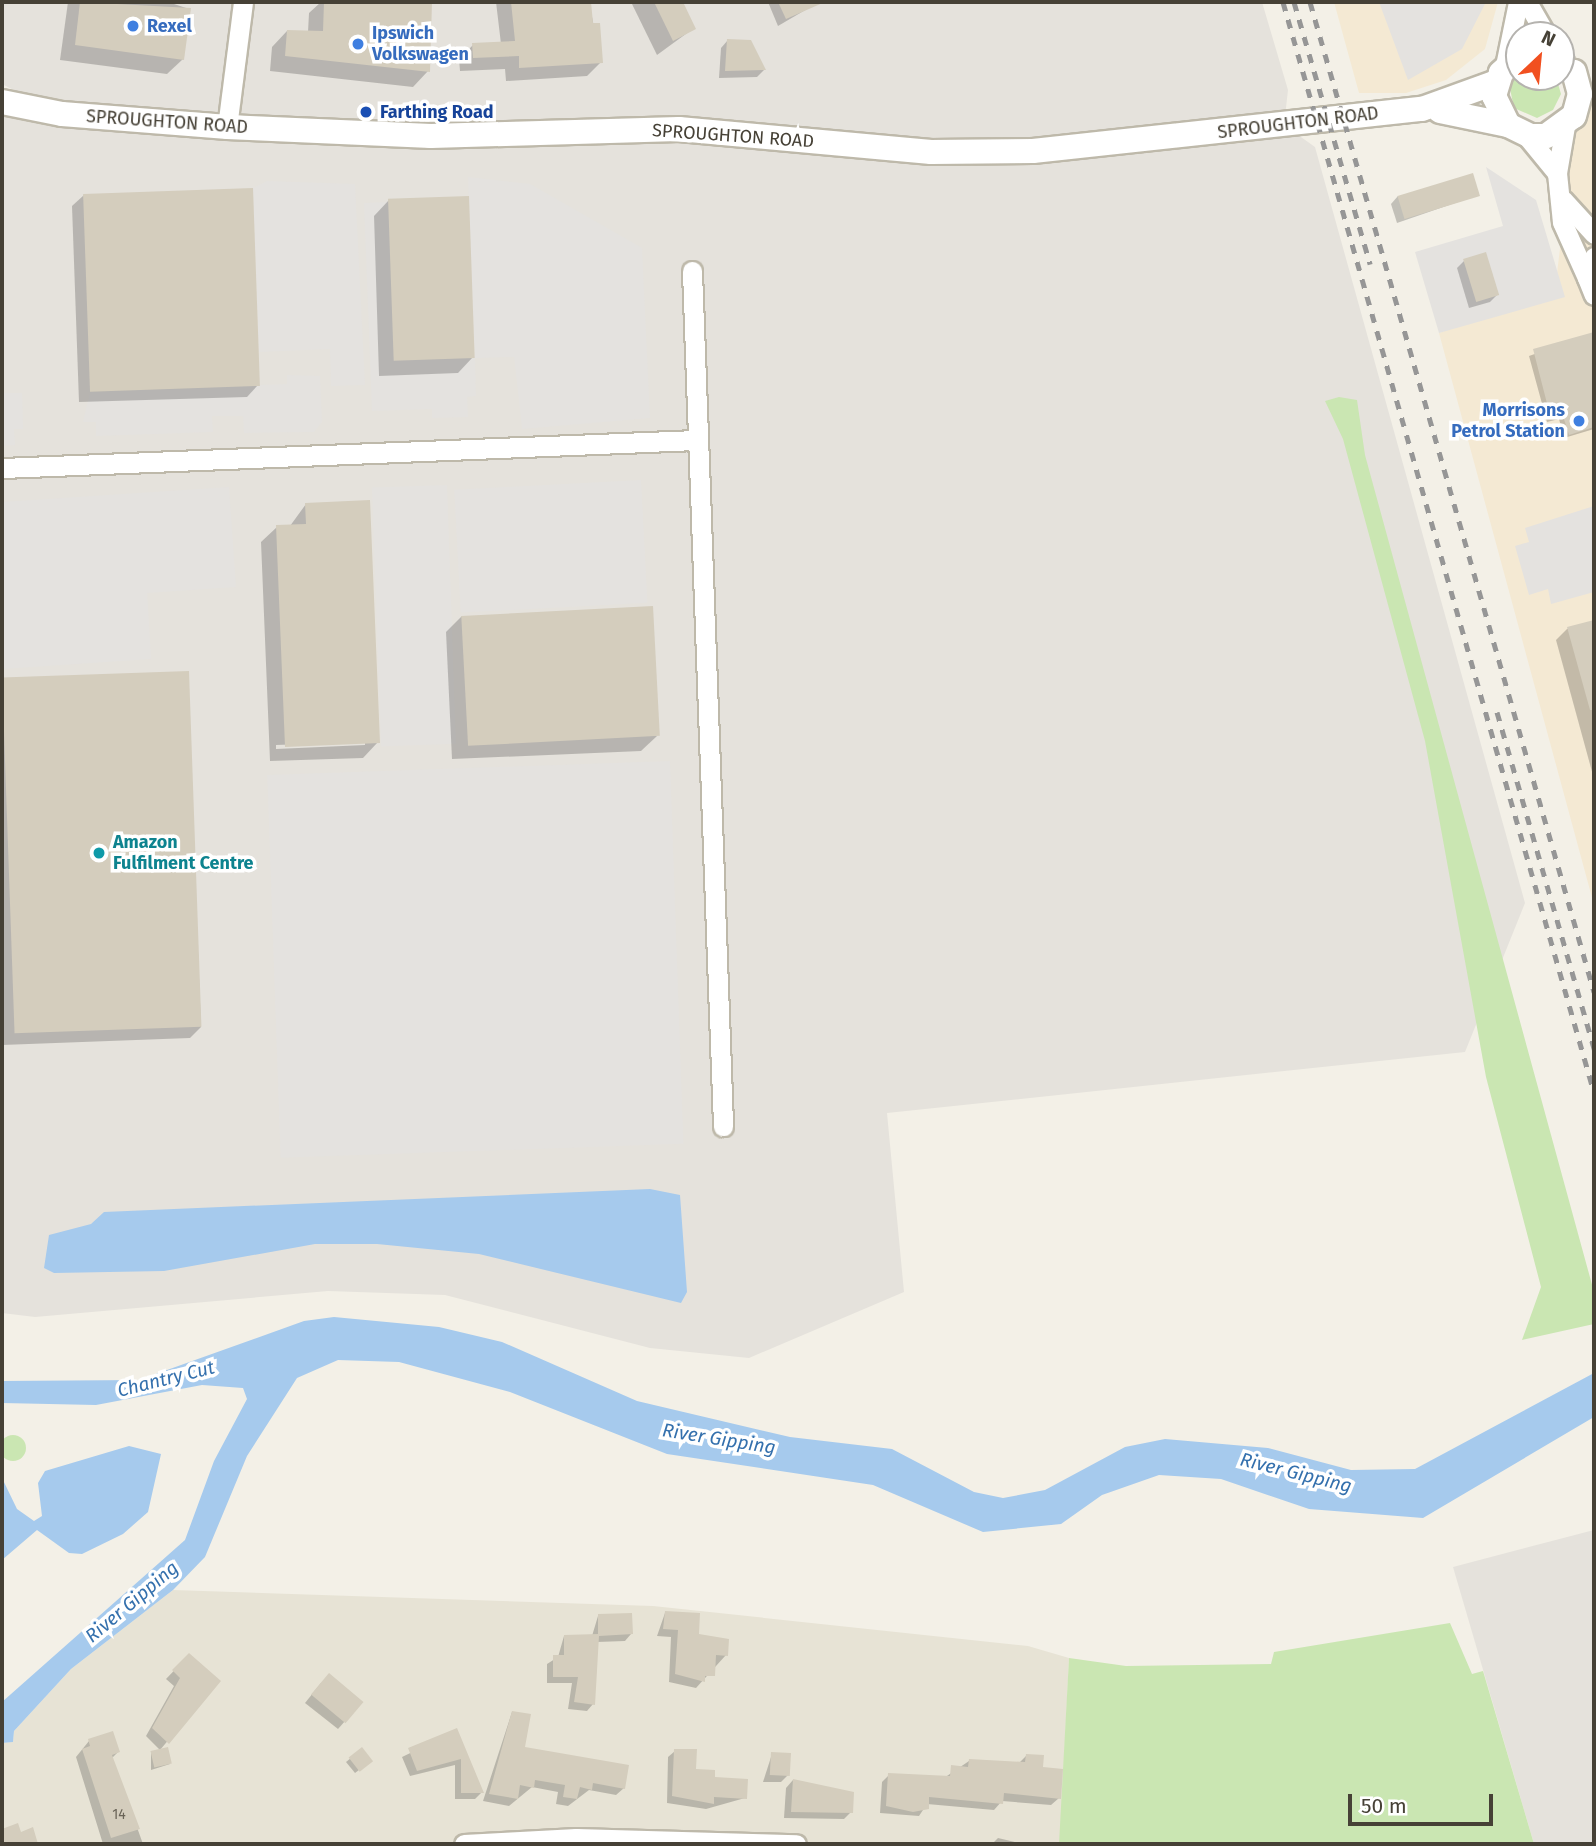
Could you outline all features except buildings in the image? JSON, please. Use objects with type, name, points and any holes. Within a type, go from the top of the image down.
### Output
[{"type":"street","points":[[227,127],[243,2]]},
{"type":"street","points":[[1515,21],[1518,2]]},
{"type":"street","points":[[1527,2],[1538,21]]},
{"type":"street","name":"SPROUGHTON ROAD","points":[[1422,109],[1505,69]]},
{"type":"street","points":[[1505,72],[1494,96],[1517,129],[1557,173],[1567,237],[1591,287]]},
{"type":"street","points":[[1557,173],[1578,116],[1580,94],[1575,79]]},
{"type":"street","name":"SPROUGHTON ROAD","points":[[2,102],[62,114],[227,127],[431,136],[679,129],[930,152],[1033,151],[1422,109],[1546,136],[1578,116]]},
{"type":"street","points":[[1563,200],[1594,233]]},
{"type":"street","points":[[1591,287],[1594,257]]},
{"type":"street","points":[[692,271],[696,440],[723,1126]]},
{"type":"street","points":[[2,468],[696,440]]},
{"type":"street","points":[[464,1844],[576,1838],[796,1844]]},
{"type":"shaded area","points":[[2,2],[1262,2],[1288,90],[1284,125],[1315,147],[1525,903],[1465,1052],[887,1113],[904,1292],[749,1358],[650,1348],[445,1295],[328,1291],[35,1317],[2,1313],[2,109],[60,114],[2,84]]},
{"type":"shaded area","points":[[1334,2],[1498,2],[1485,49],[1446,80],[1406,93],[1359,93]]},
{"type":"shaded area","points":[[1379,2],[1486,2],[1462,49],[1408,80]]},
{"type":"shaded area","points":[[1580,94],[1594,94],[1594,905],[1439,333],[1555,290],[1561,240],[1546,136]]},
{"type":"shaded area","points":[[1486,167],[1536,200],[1565,297],[1439,333],[1415,252],[1503,226]]},
{"type":"shaded area","points":[[468,177],[530,184],[642,248],[650,418],[522,429],[514,357],[475,358]]},
{"type":"shaded area","points":[[267,181],[355,184],[365,385],[331,386],[330,349],[259,352],[253,188]]},
{"type":"shaded area","points":[[389,202],[475,358],[476,396],[467,397],[468,417],[432,418],[432,409],[372,411],[364,203]]},
{"type":"shaded area","points":[[287,375],[320,376],[322,422],[314,432],[244,433],[243,416],[212,416],[213,432],[96,436],[96,422],[83,422],[90,392],[287,384]]},
{"type":"shaded area","points":[[2,393],[22,393],[23,429],[14,429],[15,445],[2,446]]},
{"type":"shaded area","points":[[641,480],[647,603],[461,613],[454,490]]},
{"type":"shaded area","points":[[447,485],[456,744],[381,746],[372,488]]},
{"type":"shaded area","points":[[229,487],[236,587],[147,593],[151,659],[2,669],[2,502]]},
{"type":"shaded area","points":[[1594,506],[1594,592],[1551,604],[1548,589],[1529,595],[1515,546],[1529,542],[1525,528]]},
{"type":"shaded area","points":[[670,761],[683,1144],[281,1158],[267,775]]},
{"type":"shaded area","points":[[1594,1530],[1594,1844],[1534,1844],[1453,1567]]},
{"type":"shaded area","points":[[173,1590],[653,1606],[1028,1646],[1069,1658],[1060,1844],[2,1844],[2,1743],[13,1742],[14,1731],[71,1669]]},
{"type":"green space","points":[[1510,91],[1560,91],[1553,110],[1537,118],[1514,108]]},
{"type":"green space","points":[[1339,397],[1357,400],[1365,455],[1594,1292],[1594,1324],[1522,1340],[1541,1287],[1486,1077],[1425,741],[1343,439],[1325,401]]},
{"type":"green space","points":[[13,1435],[22,1439],[26,1448],[22,1457],[13,1461],[4,1457],[0,1448],[4,1439]]},
{"type":"green space","points":[[1450,1623],[1472,1674],[1483,1671],[1534,1844],[1059,1844],[1069,1658],[1126,1666],[1271,1664],[1274,1652]]},
{"type":"water","points":[[650,1189],[680,1195],[687,1292],[681,1303],[479,1254],[377,1244],[315,1244],[164,1271],[54,1273],[44,1268],[49,1235],[91,1224],[104,1212]]},
{"type":"water","points":[[334,1317],[439,1327],[502,1342],[637,1401],[790,1437],[892,1449],[974,1492],[1003,1498],[1045,1490],[1125,1447],[1165,1439],[1268,1448],[1351,1470],[1415,1469],[1594,1373],[1594,1417],[1423,1518],[1309,1509],[1221,1479],[1159,1475],[1102,1495],[1061,1524],[983,1532],[873,1485],[667,1454],[510,1392],[399,1362],[338,1360],[297,1378],[247,1456],[205,1557],[173,1590],[71,1669],[14,1731],[13,1742],[2,1743],[2,1702],[185,1540],[214,1461],[247,1399],[243,1388],[202,1385],[96,1405],[2,1403],[2,1381],[139,1380],[304,1321]]},
{"type":"water","points":[[129,1446],[161,1454],[148,1512],[123,1534],[82,1554],[69,1553],[37,1530],[2,1560],[2,1478],[17,1509],[34,1521],[42,1516],[38,1483],[45,1471]]},
{"type":"railway","points":[[1283,2],[1594,1092]]},
{"type":"railway","points":[[1294,2],[1370,264]]},
{"type":"railway","points":[[1310,2],[1594,992]]},
{"type":"railway","points":[[1497,712],[1594,1049]]},
{"type":"place","name":"Rexel","points":[[133,26]]},
{"type":"place","name":"Ipswich Volkswagen","points":[[358,44]]},
{"type":"place","name":"Farthing Road","points":[[366,112]]},
{"type":"place","name":"Morrisons Petrol Station","points":[[1579,421]]},
{"type":"place","name":"Amazon Fulfilment Centre","points":[[99,853]]},
{"type":"water label","name":"Chantry Cut","points":[[166,1379]]},
{"type":"water label","name":"River Gipping","points":[[719,1439]]},
{"type":"water label","name":"River Gipping","points":[[1296,1473]]},
{"type":"water label","name":"River Gipping","points":[[132,1602]]}]
